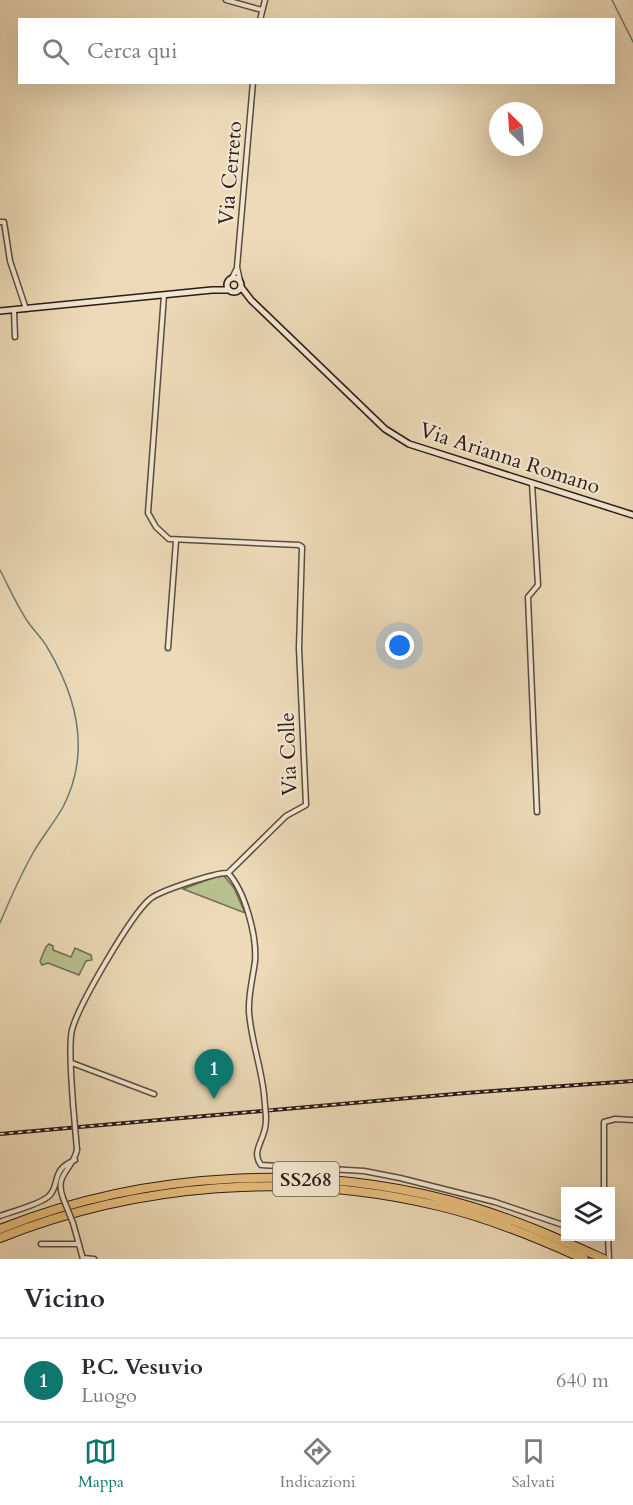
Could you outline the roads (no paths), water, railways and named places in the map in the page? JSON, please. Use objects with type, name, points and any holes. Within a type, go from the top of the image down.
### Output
[{"type":"highway","name":"SS268","points":[[0,1229],[74,1205],[160,1187],[237,1179],[303,1178],[384,1187],[440,1198],[530,1227],[607,1256]]},
{"type":"highway","name":"SS268","points":[[0,1238],[54,1219],[162,1195],[238,1187],[302,1187],[385,1195],[439,1206],[501,1225],[584,1259]]},
{"type":"street","points":[[226,0],[262,10]]},
{"type":"street","points":[[260,18],[265,0]]},
{"type":"street","name":"Via Cerreto","points":[[240,284],[237,267],[253,84]]},
{"type":"street","points":[[0,222],[4,222],[10,261],[26,310]]},
{"type":"street","name":"Via Cerreto","points":[[230,280],[237,267]]},
{"type":"street","points":[[230,280],[240,284],[232,291],[227,286],[230,280]]},
{"type":"street","name":"Via Arianna Romano","points":[[212,290],[230,280]]},
{"type":"street","name":"Via Arianna Romano","points":[[240,284],[251,300],[385,429],[399,439],[633,515]]},
{"type":"street","name":"Via Arianna Romano","points":[[0,311],[212,290],[232,291],[251,300]]},
{"type":"street","points":[[164,295],[148,513],[161,532],[169,539],[176,541],[168,648]]},
{"type":"street","points":[[14,310],[15,337]]},
{"type":"street","points":[[531,483],[538,585],[528,597],[537,812]]},
{"type":"street","name":"Via Colle","points":[[176,541],[299,545],[303,549],[299,648],[306,805],[286,816],[228,873]]},
{"type":"street","points":[[94,1259],[83,1258],[59,1184],[75,1160],[77,1150],[71,1035],[74,1023],[98,977],[142,907],[157,894],[217,874],[228,873],[243,900],[254,939],[255,961],[249,1009],[266,1117],[265,1131],[256,1154],[261,1165],[382,1174],[446,1188],[561,1224]]},
{"type":"street","points":[[72,1063],[154,1094]]},
{"type":"street","points":[[604,1187],[604,1122],[615,1119],[633,1120]]},
{"type":"street","points":[[0,1216],[46,1199],[54,1191],[56,1177],[63,1167],[75,1160]]},
{"type":"street","points":[[608,1241],[609,1259]]},
{"type":"street","points":[[41,1244],[79,1244]]},
{"type":"waterway","points":[[612,0],[633,42]]},
{"type":"waterway","points":[[0,570],[24,616],[45,644],[66,686],[73,705],[78,746],[77,766],[72,787],[63,807],[28,862],[0,923]]},
{"type":"railway","points":[[0,1134],[466,1093],[633,1081]]},
{"type":"place","name":"P.C. Vesuvio","points":[[214,1099]]}]
